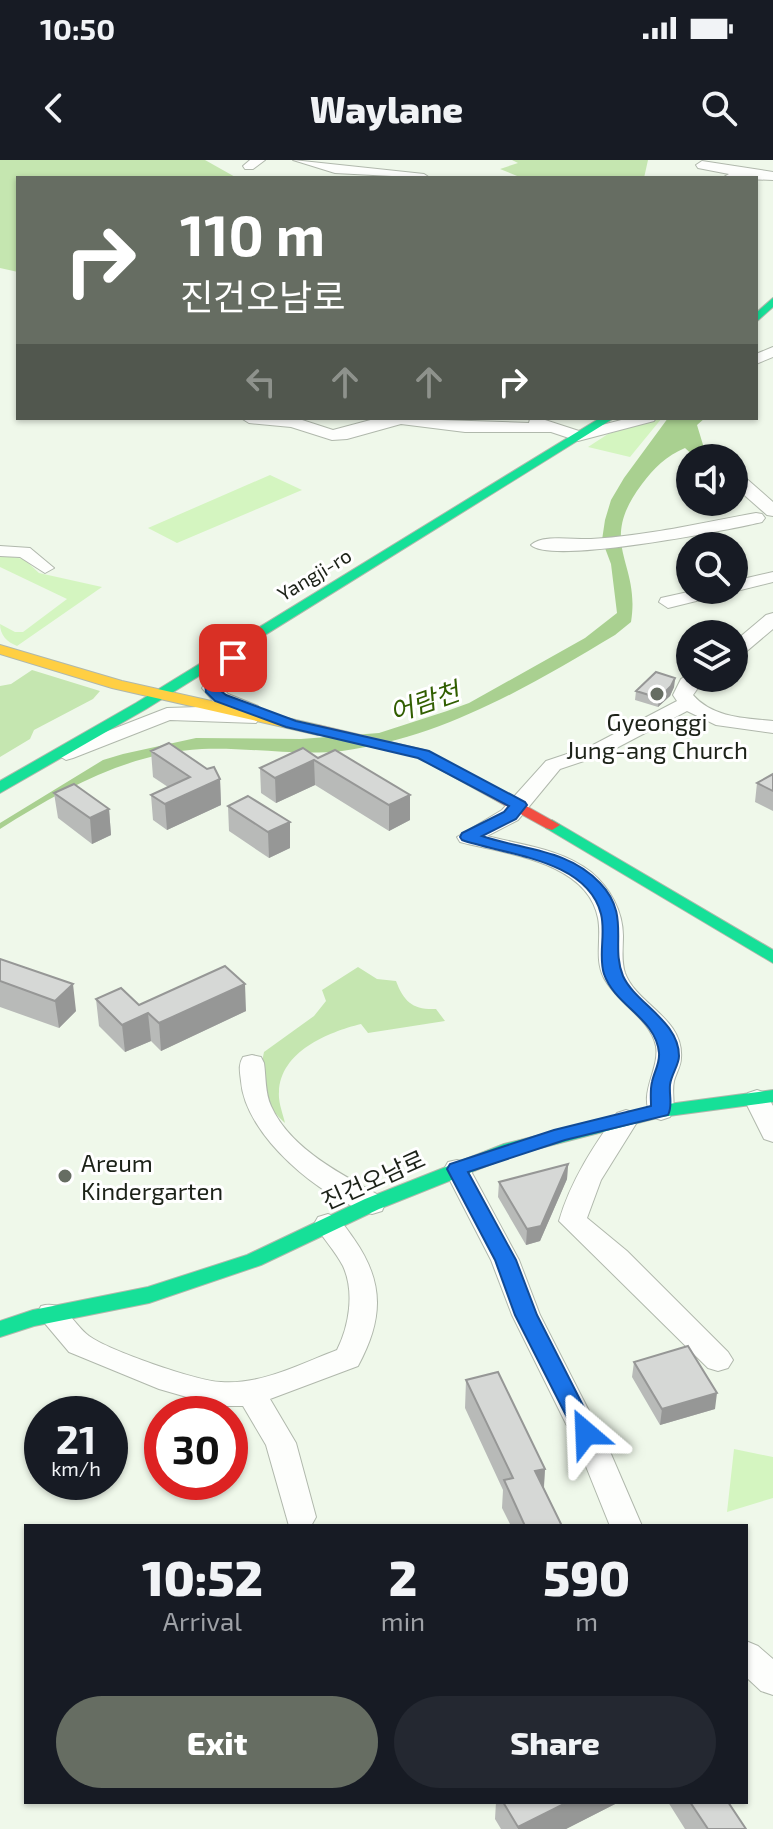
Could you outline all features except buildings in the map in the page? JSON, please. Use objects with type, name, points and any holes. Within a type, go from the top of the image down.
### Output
[{"type":"street","points":[[299,160],[335,169],[404,176]]},
{"type":"street","points":[[741,175],[762,169],[764,164],[759,160]]},
{"type":"street","points":[[701,171],[703,174],[773,176]]},
{"type":"street","points":[[758,317],[773,301]]},
{"type":"street","points":[[271,420],[293,422],[332,435],[347,434],[393,420]]},
{"type":"street","points":[[407,420],[468,428],[542,423],[578,436],[640,420]]},
{"type":"street","points":[[418,420],[431,424]]},
{"type":"street","name":"Yangji-ro","points":[[0,788],[160,694],[605,420]]},
{"type":"street","points":[[540,545],[628,543],[765,514],[748,489]]},
{"type":"street","points":[[0,551],[24,552],[45,568]]},
{"type":"street","points":[[748,583],[773,577]]},
{"type":"street","points":[[668,602],[676,600]]},
{"type":"street","points":[[748,640],[773,619]]},
{"type":"street","points":[[246,641],[212,684],[213,692],[230,703],[291,724]]},
{"type":"street","points":[[0,649],[36,662],[160,694],[423,754],[519,805],[773,958]]},
{"type":"street","points":[[684,692],[688,703],[722,721],[773,727]]},
{"type":"street","points":[[661,1111],[661,1084],[669,1056],[667,1045],[653,1019],[624,993],[613,973],[610,913],[595,887],[574,869],[538,853],[500,847],[468,837],[510,815],[553,765],[598,750],[688,703]]},
{"type":"street","points":[[47,761],[167,714],[200,713],[291,724]]},
{"type":"street","points":[[252,1063],[258,1106],[276,1131],[318,1171],[372,1204]]},
{"type":"street","points":[[765,1098],[773,1133]]},
{"type":"street","name":"진건오남로","points":[[6,1331],[51,1314],[149,1295],[254,1260],[372,1204],[511,1149],[661,1111],[765,1098]]},
{"type":"street","points":[[626,1119],[593,1166],[578,1196],[573,1221],[617,1258],[718,1360]]},
{"type":"street","points":[[457,1169],[505,1260],[526,1315],[596,1454],[625,1524]]},
{"type":"street","points":[[51,1314],[79,1344],[159,1378],[218,1394],[251,1394],[348,1358],[362,1329],[363,1296],[357,1265],[328,1224]]},
{"type":"street","points":[[251,1394],[281,1443],[300,1517]]},
{"type":"street","points":[[748,1658],[773,1680]]},
{"type":"shaded area","points":[[0,160],[205,160],[233,176],[16,176],[16,272],[0,268]]},
{"type":"shaded area","points":[[512,160],[648,160],[644,176],[517,176],[500,169],[518,163]]},
{"type":"shaded area","points":[[660,420],[630,457],[588,447],[608,434]]},
{"type":"shaded area","points":[[667,420],[703,420],[697,425],[703,444],[676,444],[676,453],[661,463],[642,484],[622,523],[621,538],[632,601],[631,622],[615,635],[518,691],[415,735],[342,751],[307,753],[202,749],[148,758],[96,776],[0,829],[0,823],[103,760],[123,754],[196,738],[301,739],[379,733],[469,703],[585,638],[617,613],[611,564],[602,540],[611,500]]},
{"type":"shaded area","points":[[270,475],[302,490],[177,543],[148,528]]},
{"type":"shaded area","points":[[0,555],[24,559],[39,573],[102,587],[17,646],[5,638],[0,624],[15,632],[23,632],[67,599],[0,567]]},
{"type":"shaded area","points":[[32,670],[100,691],[93,699],[34,730],[30,739],[0,757],[0,686],[11,684]]},
{"type":"shaded area","points":[[358,967],[377,979],[396,981],[410,1003],[436,1009],[445,1021],[368,1033],[361,1024],[334,1032],[308,1046],[297,1055],[281,1078],[279,1096],[285,1123],[272,1108],[264,1091],[264,1052],[314,1016],[326,1001],[322,990]]},
{"type":"shaded area","points":[[734,1449],[773,1457],[773,1498],[727,1512]]},
{"type":"traffic: fast","points":[[758,317],[773,301]]},
{"type":"traffic: fast","points":[[0,788],[141,706],[605,420]]},
{"type":"traffic: fast","points":[[552,825],[773,958]]},
{"type":"traffic: fast","points":[[0,1329],[33,1318],[149,1295],[254,1260],[372,1204],[511,1149],[661,1111],[773,1096]]},
{"type":"traffic: slow","points":[[0,649],[117,685],[318,730]]},
{"type":"traffic: jam","points":[[318,730],[423,754],[552,825]]},
{"type":"place","name":"Gyeonggi Jung-ang Church","points":[[657,694]]},
{"type":"place","name":"Areum Kindergarten","points":[[65,1176]]},
{"type":"route","points":[[233,658],[212,684],[213,692],[221,698],[291,724],[423,754],[467,776],[519,805],[510,815],[468,837],[500,847],[538,853],[574,869],[595,887],[610,913],[613,973],[624,993],[653,1019],[667,1045],[669,1056],[661,1084],[661,1111],[561,1134],[457,1169],[505,1260],[526,1315],[586,1433]]},
{"type":"water label","name":"어람천","points":[[424,701]]}]
